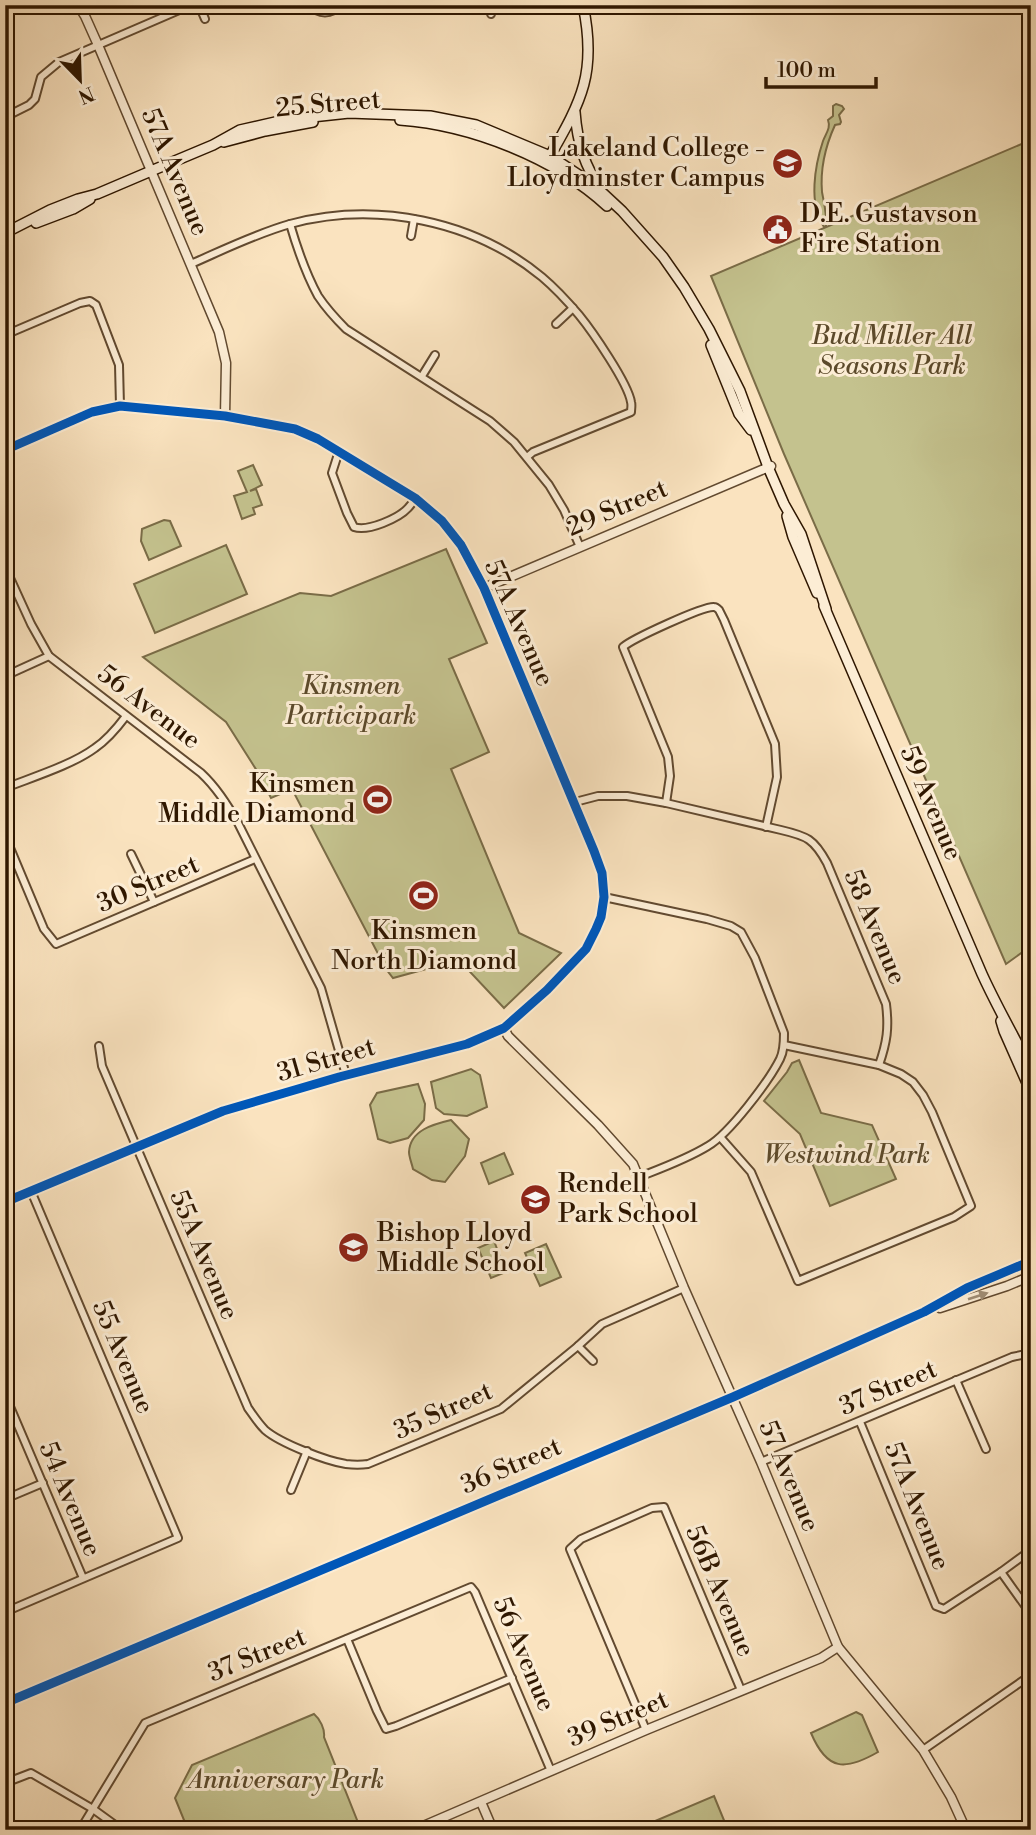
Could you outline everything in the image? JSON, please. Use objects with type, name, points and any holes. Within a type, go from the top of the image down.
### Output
[{"type":"main road","points":[[548,159],[575,112],[585,84],[588,36],[583,5]]},
{"type":"main road","points":[[575,112],[580,148],[597,184],[658,250],[684,287],[714,338],[743,411]]},
{"type":"main road","name":"25 Street","points":[[212,145],[240,130],[265,123],[311,116],[383,113],[430,116],[476,125],[548,159]]},
{"type":"main road","name":"25 Street","points":[[212,145],[305,123],[383,118],[420,122],[471,133],[548,159]]},
{"type":"main road","points":[[5,234],[50,210],[97,194],[212,145]]},
{"type":"main road","points":[[548,159],[594,185],[622,211]]},
{"type":"main road","points":[[548,159],[600,199],[635,232],[670,273],[705,331],[743,411]]},
{"type":"main road","name":"59 Avenue","points":[[743,411],[769,466],[826,609],[999,1012],[1004,1031],[1031,1093]]},
{"type":"main road","name":"59 Avenue","points":[[999,1012],[1031,1070]]},
{"type":"street","name":"57A Avenue","points":[[78,5],[98,45],[223,345],[226,363],[225,416],[295,429],[318,439],[415,498],[442,522],[461,545],[484,588],[575,803],[598,862],[604,897]]},
{"type":"street","points":[[5,117],[35,99],[41,77],[49,68],[191,5]]},
{"type":"street","points":[[199,5],[205,19]]},
{"type":"street","points":[[311,5],[316,11],[324,13],[333,11],[339,5]]},
{"type":"street","points":[[385,5],[405,9],[424,7]]},
{"type":"street","points":[[489,5],[491,14]]},
{"type":"street","points":[[191,264],[264,232],[290,224],[340,215],[384,214],[414,219],[452,228],[485,241],[542,277],[573,308],[591,329],[631,401],[631,412],[533,452],[527,457]]},
{"type":"street","points":[[411,236],[414,219]]},
{"type":"street","points":[[290,224],[319,297],[346,329],[490,421],[527,457],[549,485],[564,510],[580,547]]},
{"type":"street","points":[[5,335],[90,301],[96,306],[119,365],[120,406]]},
{"type":"street","points":[[556,324],[573,308]]},
{"type":"street","points":[[422,376],[435,355]]},
{"type":"street","points":[[5,450],[92,412],[120,406],[225,416]]},
{"type":"street","points":[[339,451],[332,472],[354,527],[367,529],[400,514],[415,498]]},
{"type":"street","name":"29 Street","points":[[484,588],[769,466]]},
{"type":"street","name":"56 Avenue","points":[[5,567],[49,656],[201,773],[225,800],[321,988],[346,1075]]},
{"type":"street","points":[[575,803],[586,798],[626,796],[766,827],[777,777],[775,744],[724,620],[719,610],[714,607],[638,637],[623,648],[668,757],[670,776],[666,803]]},
{"type":"street","points":[[5,677],[49,656]]},
{"type":"street","points":[[5,788],[95,748],[126,716]]},
{"type":"street","name":"58 Avenue","points":[[766,827],[798,834],[811,841],[819,848],[827,863],[886,1004],[887,1040],[879,1065]]},
{"type":"street","name":"30 Street","points":[[5,836],[44,929],[56,944],[255,859]]},
{"type":"street","points":[[131,854],[154,902]]},
{"type":"street","points":[[604,897],[707,919],[741,932],[784,1032],[780,1058],[762,1086],[721,1138],[697,1152],[639,1177]]},
{"type":"street","name":"31 Street","points":[[5,1202],[223,1111],[346,1075],[467,1044],[504,1028],[547,990],[586,949],[601,917],[604,897]]},
{"type":"street","name":"57 Avenue","points":[[504,1028],[508,1036],[628,1157],[733,1396],[838,1647],[923,1750],[951,1797],[966,1830]]},
{"type":"street","points":[[721,1138],[751,1172],[798,1281],[954,1217],[971,1206],[932,1112],[913,1082],[879,1065],[784,1045]]},
{"type":"street","name":"55A Avenue","points":[[99,1046],[103,1066],[136,1147],[248,1408],[273,1436],[307,1451]]},
{"type":"street","name":"55 Avenue","points":[[31,1191],[178,1538],[83,1578]]},
{"type":"street","name":"36 Street","points":[[5,1703],[733,1396],[924,1312],[967,1288],[1031,1261]]},
{"type":"street","name":"36 Street","points":[[924,1312],[1031,1276]]},
{"type":"street","name":"35 Street","points":[[307,1451],[333,1461],[368,1464],[502,1409],[602,1324],[684,1288]]},
{"type":"street","points":[[578,1346],[593,1361]]},
{"type":"street","name":"37 Street","points":[[761,1462],[1012,1357],[1031,1353]]},
{"type":"street","points":[[956,1380],[986,1449]]},
{"type":"street","name":"54 Avenue","points":[[5,1395],[83,1578]]},
{"type":"street","name":"57A Avenue","points":[[860,1422],[936,1606],[944,1609],[1001,1572]]},
{"type":"street","points":[[291,1490],[307,1451]]},
{"type":"street","points":[[5,1499],[43,1483]]},
{"type":"street","name":"56B Avenue","points":[[646,1730],[570,1549],[581,1539],[652,1508],[664,1507],[741,1690]]},
{"type":"street","points":[[1031,1550],[1001,1572],[1031,1614]]},
{"type":"street","points":[[5,1612],[83,1578]]},
{"type":"street","name":"37 Street","points":[[80,1830],[145,1723],[459,1591],[471,1587],[475,1592]]},
{"type":"street","name":"56 Avenue","points":[[475,1592],[551,1770]]},
{"type":"street","points":[[347,1639],[386,1729],[512,1678]]},
{"type":"street","name":"39 Street","points":[[414,1830],[821,1658],[838,1647]]},
{"type":"street","points":[[923,1750],[1031,1675]]},
{"type":"street","points":[[5,1783],[31,1773],[93,1809],[122,1830]]},
{"type":"street","points":[[481,1802],[493,1830]]},
{"type":"green space","points":[[836,104],[844,109],[839,115],[840,124],[835,125],[831,133],[824,158],[824,227],[816,207],[814,184],[820,151],[829,128],[828,120],[833,116],[833,106]]},
{"type":"green space","name":"Bud Miller All Seasons Park","points":[[1031,140],[1031,946],[1006,964],[784,454],[711,276]]},
{"type":"green space","points":[[253,465],[262,485],[250,491],[256,489],[262,505],[253,508],[255,514],[242,519],[234,496],[247,492],[238,471]]},
{"type":"green space","points":[[164,520],[170,521],[181,546],[149,560],[141,541],[142,529]]},
{"type":"green space","points":[[226,545],[247,594],[155,633],[134,584]]},
{"type":"green space","name":"Kinsmen Participark","points":[[446,549],[487,643],[449,659],[489,752],[451,769],[519,933],[561,953],[504,1008],[459,960],[393,978],[292,789],[271,798],[226,722],[143,657],[300,593],[331,596]]},
{"type":"green space","name":"Westwind Park","points":[[799,1060],[821,1113],[872,1125],[896,1179],[830,1206],[800,1134],[764,1101],[792,1063]]},
{"type":"green space","points":[[471,1069],[480,1075],[487,1107],[467,1116],[444,1114],[436,1108],[431,1082]]},
{"type":"green space","points":[[418,1084],[425,1104],[424,1120],[408,1138],[390,1143],[378,1139],[370,1105],[377,1093]]},
{"type":"green space","points":[[451,1120],[469,1139],[465,1156],[445,1182],[432,1180],[413,1169],[409,1154],[410,1144],[424,1129]]},
{"type":"green space","points":[[504,1153],[513,1174],[489,1184],[481,1163]]},
{"type":"green space","points":[[494,1241],[506,1272],[491,1278],[478,1248]]},
{"type":"green space","points":[[546,1244],[561,1277],[540,1286],[525,1253]]},
{"type":"green space","points":[[856,1712],[862,1715],[878,1752],[856,1762],[838,1764],[824,1755],[811,1733]]},
{"type":"green space","name":"Anniversary Park","points":[[314,1714],[322,1724],[324,1737],[361,1830],[188,1830],[175,1798],[192,1765]]},
{"type":"green space","points":[[714,1796],[728,1830],[634,1830]]},
{"type":"cycle path","points":[[5,450],[92,412],[120,406],[225,416],[295,429],[318,439],[415,498],[442,521],[461,545],[484,588],[594,851],[602,873],[604,897],[601,917],[586,949],[547,990],[504,1028],[467,1044],[223,1111],[5,1202]]},
{"type":"cycle path","points":[[5,1703],[733,1397],[1031,1261]]},
{"type":"place","name":"Lakeland College - Lloydminster Campus","points":[[788,163]]},
{"type":"place","name":"D.E. Gustavson Fire Station","points":[[777,229]]},
{"type":"place","name":"Kinsmen Middle Diamond","points":[[378,799]]},
{"type":"place","name":"Kinsmen North Diamond","points":[[424,895]]},
{"type":"place","name":"Rendell Park School","points":[[535,1199]]},
{"type":"place","name":"Bishop Lloyd Middle School","points":[[354,1248]]}]
